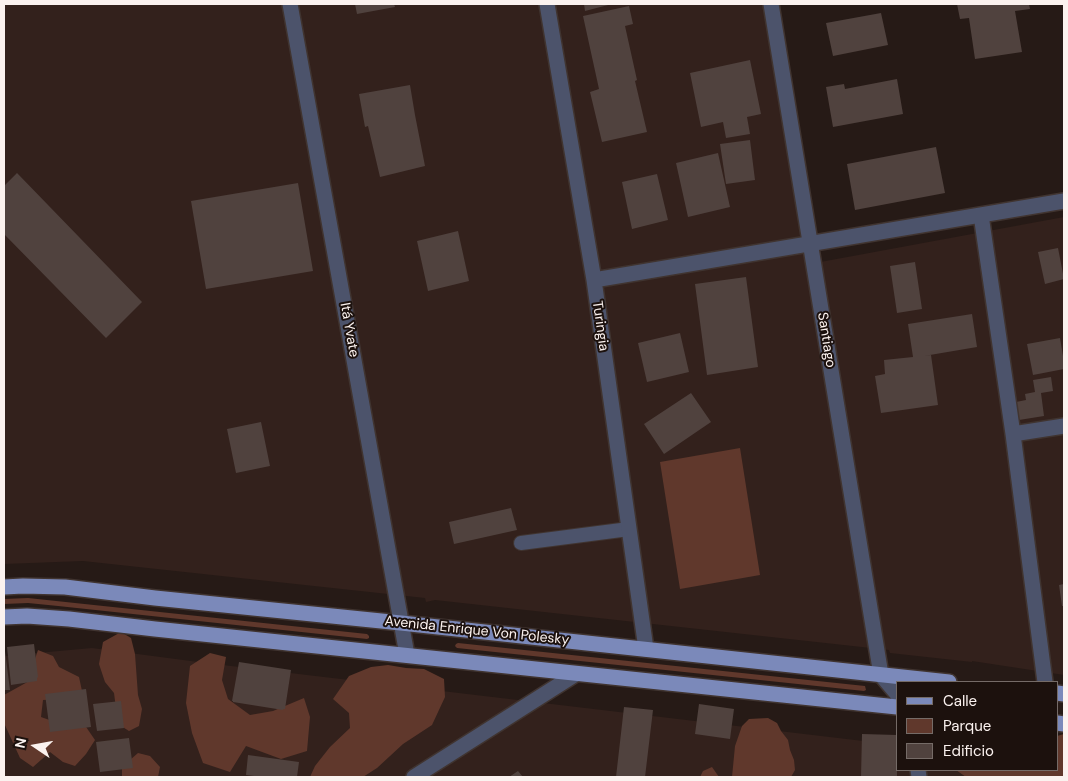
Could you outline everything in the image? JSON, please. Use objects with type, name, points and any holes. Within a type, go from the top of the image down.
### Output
[{"type":"main road","name":"Avenida Enrique Von Polesky","points":[[4,586],[65,587],[939,681]]},
{"type":"main road","points":[[4,616],[68,619],[155,630],[896,707]]},
{"type":"street","name":"Itá Yvate","points":[[290,4],[407,655]]},
{"type":"street","name":"Turingia","points":[[547,4],[594,280],[646,650]]},
{"type":"street","name":"Santiago","points":[[771,4],[881,675]]},
{"type":"street","points":[[594,280],[1064,201]]},
{"type":"street","points":[[981,215],[1013,434],[1045,681]]},
{"type":"street","points":[[1013,434],[1064,426]]},
{"type":"street","points":[[414,777],[576,674]]},
{"type":"street","points":[[881,675],[896,693]]},
{"type":"lane","points":[[521,543],[629,529]]},
{"type":"shaded area","points":[[4,4],[780,4],[815,263],[1064,217],[1064,675],[972,661],[890,653],[889,650],[435,600],[426,602],[425,598],[83,561],[4,564]]},
{"type":"shaded area","points":[[92,648],[896,745],[896,771],[1058,771],[1064,764],[1064,777],[4,777],[4,656]]},
{"type":"green space","points":[[740,448],[760,575],[680,589],[660,462]]},
{"type":"green space","points":[[28,598],[367,634],[369,638],[28,603],[4,604],[4,599]]},
{"type":"green space","points":[[121,632],[131,638],[135,654],[138,695],[142,709],[139,726],[129,731],[118,724],[114,693],[105,682],[99,664],[103,642]]},
{"type":"green space","points":[[458,643],[865,686],[866,690],[457,648],[455,646]]},
{"type":"green space","points":[[38,650],[53,656],[59,667],[79,677],[82,691],[63,699],[43,700],[41,717],[55,722],[84,724],[95,740],[75,766],[63,762],[50,752],[33,767],[20,758],[4,723],[4,695],[31,680],[32,668]]},
{"type":"green space","points":[[210,653],[226,657],[222,680],[228,699],[250,715],[273,711],[304,698],[310,717],[307,751],[281,759],[246,746],[230,772],[203,763],[192,733],[186,703],[190,666]]},
{"type":"green space","points":[[388,665],[424,669],[444,679],[445,697],[432,725],[403,744],[377,768],[363,777],[310,777],[315,766],[330,747],[350,728],[349,713],[333,699],[349,676],[371,667]]},
{"type":"green space","points":[[768,718],[777,723],[788,740],[795,770],[791,777],[732,777],[735,746],[742,726],[749,719]]},
{"type":"green space","points":[[1064,734],[1064,777],[966,777],[957,771],[1058,771],[1058,736]]},
{"type":"green space","points":[[138,753],[150,756],[160,767],[158,777],[122,777],[122,767]]},
{"type":"green space","points":[[712,767],[719,777],[700,777],[703,771]]},
{"type":"building","points":[[355,4],[394,4],[395,7],[357,14]]},
{"type":"building","points":[[584,4],[612,4],[585,11]]},
{"type":"building","points":[[957,4],[1029,4],[1030,9],[1015,11],[1022,52],[975,59],[969,18],[960,19]]},
{"type":"building","points":[[629,6],[633,24],[625,26],[647,132],[602,142],[590,92],[599,89],[583,16]]},
{"type":"building","points":[[881,13],[888,45],[833,56],[826,23]]},
{"type":"building","points":[[750,60],[761,114],[747,117],[750,134],[726,138],[723,122],[701,127],[690,73]]},
{"type":"building","points":[[897,79],[903,114],[833,127],[826,87],[844,84],[845,89]]},
{"type":"building","points":[[410,85],[425,166],[380,177],[368,126],[365,127],[359,94]]},
{"type":"building","points":[[750,140],[755,180],[726,184],[720,144]]},
{"type":"building","points":[[936,147],[945,193],[855,210],[847,164]]},
{"type":"building","points":[[718,153],[730,207],[688,217],[676,163]]},
{"type":"building","points":[[17,173],[142,302],[106,338],[4,234],[4,186]]},
{"type":"building","points":[[657,174],[668,220],[632,229],[622,182]]},
{"type":"building","points":[[298,183],[313,271],[206,289],[191,201]]},
{"type":"building","points":[[458,231],[469,281],[428,291],[417,241]]},
{"type":"building","points":[[1058,248],[1064,279],[1045,284],[1038,252]]},
{"type":"building","points":[[915,262],[922,309],[897,313],[890,266]]},
{"type":"building","points":[[746,277],[758,367],[707,375],[695,284]]},
{"type":"building","points":[[972,314],[977,347],[924,356],[931,355],[938,405],[881,413],[875,376],[885,374],[884,360],[913,357],[908,324]]},
{"type":"building","points":[[680,333],[689,372],[647,382],[638,343]]},
{"type":"building","points":[[1060,338],[1064,369],[1033,375],[1027,344]]},
{"type":"building","points":[[1051,377],[1053,391],[1041,393],[1044,416],[1019,420],[1016,402],[1026,400],[1025,394],[1035,392],[1033,380]]},
{"type":"building","points":[[691,393],[711,422],[664,454],[644,424]]},
{"type":"building","points":[[261,422],[270,466],[236,473],[227,429]]},
{"type":"building","points":[[511,508],[517,530],[454,544],[449,522]]},
{"type":"building","points":[[1064,584],[1064,606],[1062,606],[1059,585]]},
{"type":"building","points":[[34,644],[37,681],[11,685],[7,647]]},
{"type":"building","points":[[5,651],[10,690],[4,690]]},
{"type":"building","points":[[239,662],[291,670],[285,709],[232,701]]},
{"type":"building","points":[[86,689],[91,727],[50,732],[45,694]]},
{"type":"building","points":[[121,701],[124,728],[97,731],[93,704]]},
{"type":"building","points":[[699,704],[734,709],[730,739],[695,734]]},
{"type":"building","points":[[624,707],[653,710],[645,777],[616,777]]},
{"type":"building","points":[[862,734],[896,735],[897,777],[861,777]]},
{"type":"building","points":[[129,738],[133,768],[100,772],[96,742]]},
{"type":"building","points":[[248,755],[299,762],[297,777],[246,775]]},
{"type":"building","points":[[518,771],[523,777],[509,777]]}]
